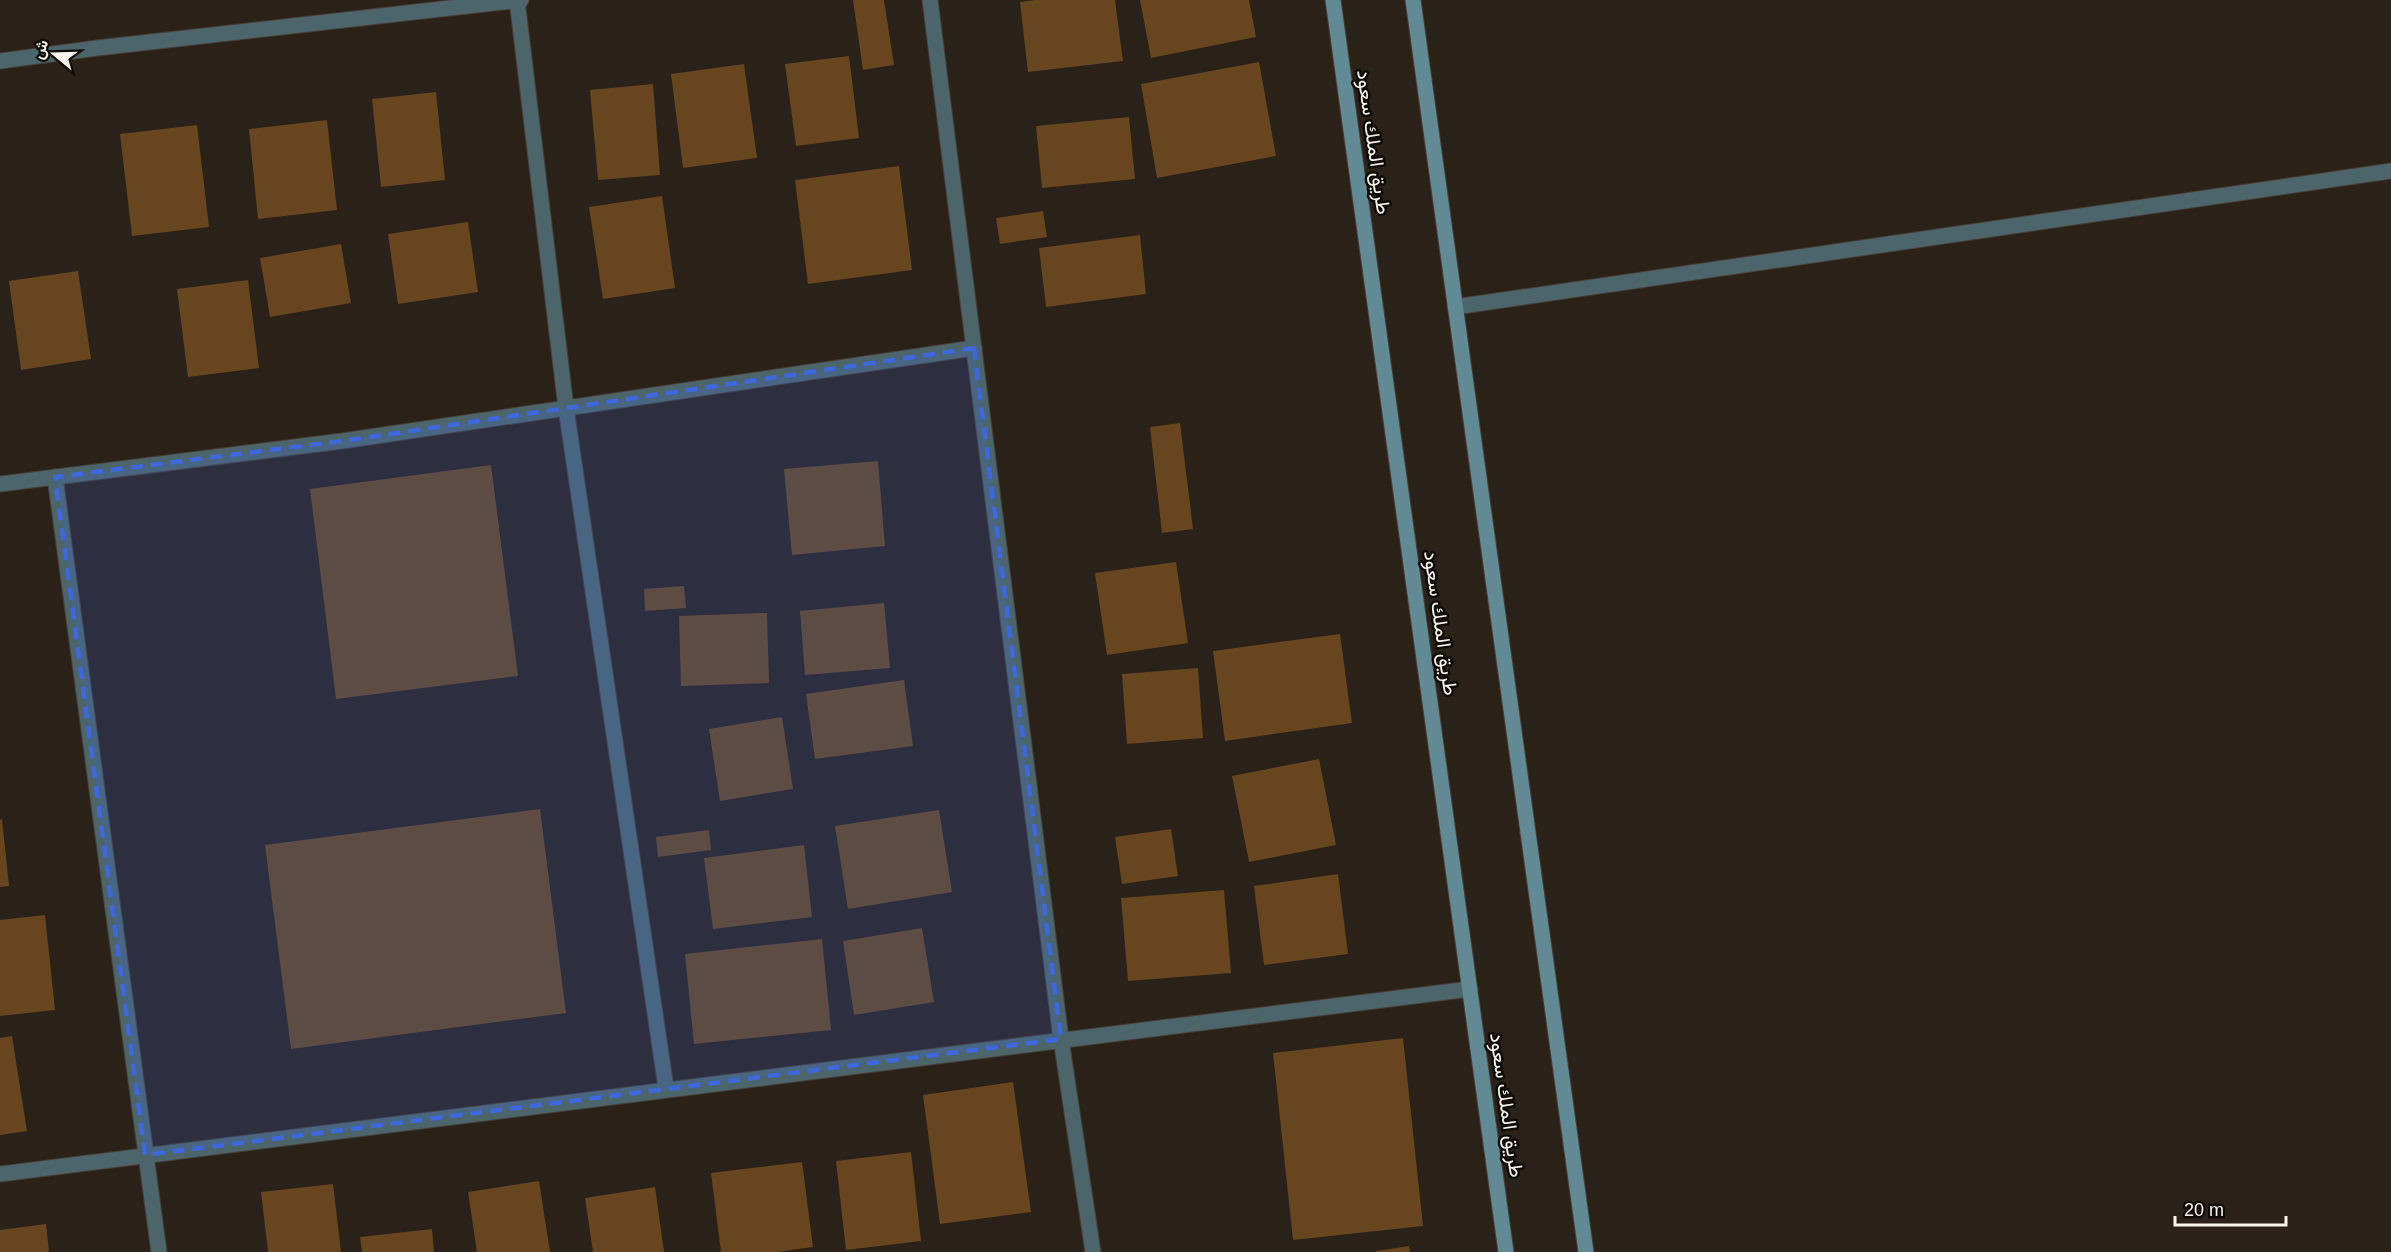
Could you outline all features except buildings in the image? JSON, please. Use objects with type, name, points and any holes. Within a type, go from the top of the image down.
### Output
[{"type":"main road","name":"طريق الملك سعود","points":[[1333,0],[1506,1252]]},
{"type":"main road","points":[[1413,0],[1586,1252]]},
{"type":"street","points":[[0,61],[519,0],[566,408],[666,1088]]},
{"type":"street","points":[[930,0],[1061,1039],[1093,1252]]},
{"type":"street","points":[[1455,307],[2391,171]]},
{"type":"street","points":[[0,484],[342,441],[974,348]]},
{"type":"street","points":[[55,477],[159,1252]]},
{"type":"street","points":[[0,1174],[666,1088],[1470,989]]},
{"type":"highlighted area","points":[[974,348],[1061,1039],[145,1155],[55,477],[342,441]]}]
